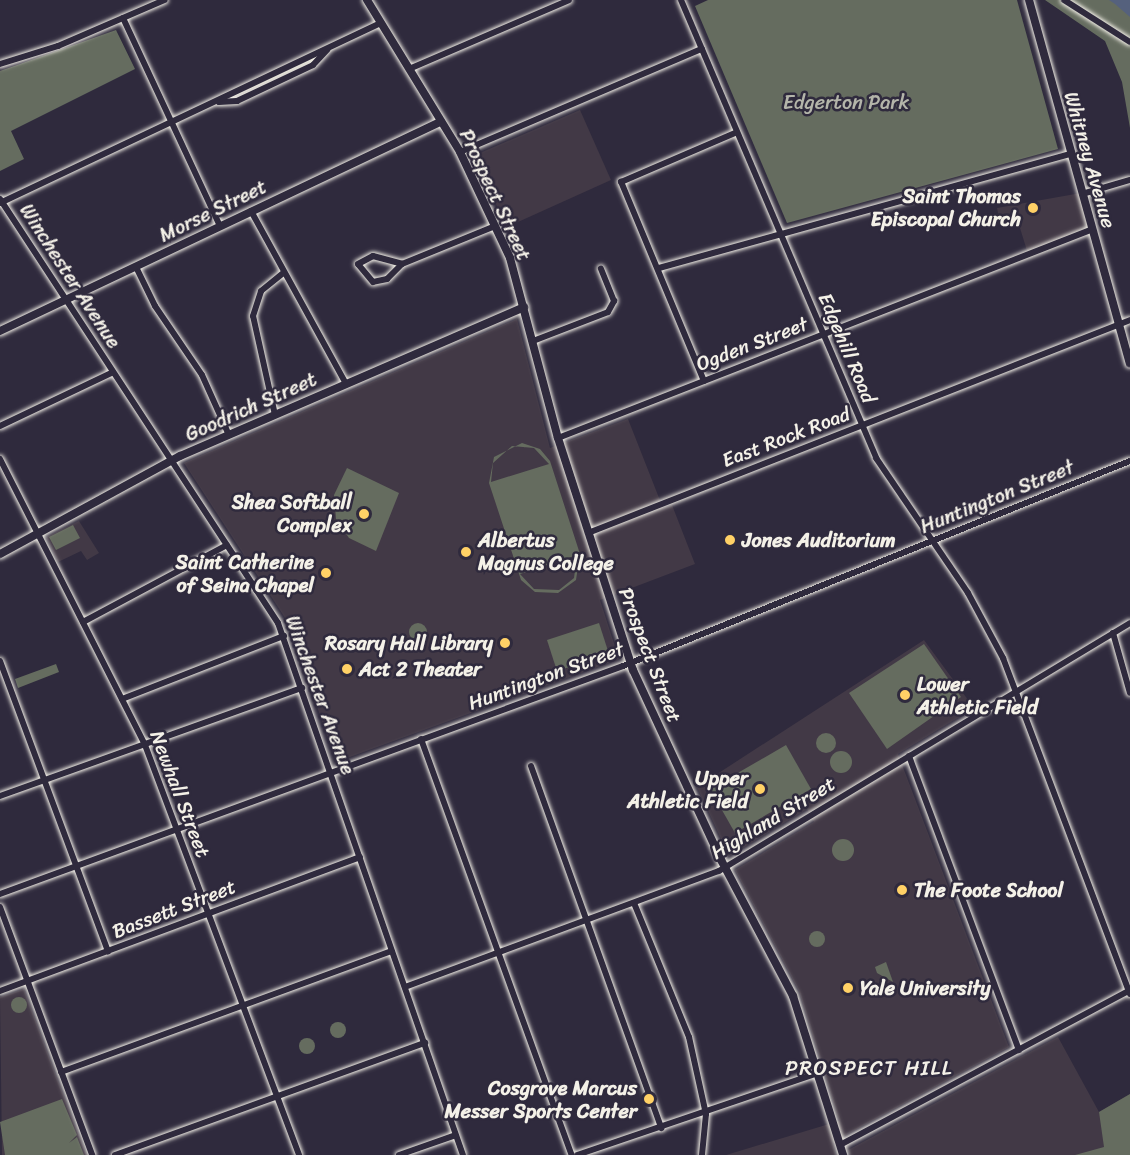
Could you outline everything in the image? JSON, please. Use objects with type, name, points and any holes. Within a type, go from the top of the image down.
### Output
[{"type":"main road","name":"Prospect Street","points":[[367,0],[460,152],[495,226],[524,307],[558,438],[631,663],[725,867],[788,984],[843,1155]]},
{"type":"main road","name":"Whitney Avenue","points":[[1029,0],[1081,194],[1130,363]]},
{"type":"main road","name":"Morse Street","points":[[0,331],[441,122]]},
{"type":"main road","name":"Goodrich Street","points":[[0,554],[172,460],[524,307]]},
{"type":"street","points":[[0,64],[165,0]]},
{"type":"street","points":[[409,69],[568,0]]},
{"type":"street","name":"Edgehill Road","points":[[681,0],[862,425],[894,489],[980,612],[1017,691],[1130,992]]},
{"type":"street","points":[[1064,0],[1130,42]]},
{"type":"street","points":[[123,18],[220,226]]},
{"type":"street","points":[[1,202],[172,125],[219,102],[245,83],[327,50],[381,23]]},
{"type":"street","points":[[460,152],[702,49]]},
{"type":"street","points":[[219,102],[237,101],[313,65],[327,50]]},
{"type":"street","points":[[704,381],[659,268],[621,182],[737,132]]},
{"type":"street","points":[[659,268],[1071,154]]},
{"type":"street","points":[[1081,194],[1130,180]]},
{"type":"street","name":"Winchester Avenue","points":[[1,202],[227,544],[284,636],[463,1155]]},
{"type":"street","points":[[252,211],[283,273],[322,334],[346,384]]},
{"type":"street","points":[[402,264],[370,255],[358,264],[364,277],[381,282],[402,264],[495,226]]},
{"type":"street","name":"Ogden Street","points":[[558,438],[1093,229]]},
{"type":"street","points":[[136,267],[155,306],[202,375],[229,435]]},
{"type":"street","points":[[533,341],[608,312],[614,301],[601,269]]},
{"type":"street","points":[[275,415],[253,316],[261,291],[283,273]]},
{"type":"street","name":"East Rock Road","points":[[588,532],[1130,320]]},
{"type":"street","points":[[0,426],[113,372]]},
{"type":"street","name":"Newhall Street","points":[[0,459],[145,745],[299,1155]]},
{"type":"street","name":"Huntington Street","points":[[0,894],[330,771],[631,663],[1130,461]]},
{"type":"street","points":[[83,622],[227,544]]},
{"type":"street","name":"Highland Street","points":[[405,987],[725,867],[1130,623]]},
{"type":"street","points":[[1113,633],[1130,693]]},
{"type":"street","points":[[122,699],[284,636]]},
{"type":"street","points":[[0,661],[108,952]]},
{"type":"street","points":[[0,796],[302,688]]},
{"type":"street","points":[[422,739],[496,954],[574,1155],[706,1114],[818,1073]]},
{"type":"street","points":[[909,756],[1019,1050]]},
{"type":"street","points":[[531,766],[583,921],[661,1128]]},
{"type":"street","name":"Bassett Street","points":[[0,991],[360,857]]},
{"type":"street","points":[[634,903],[685,1022],[706,1114],[702,1155]]},
{"type":"street","points":[[0,907],[92,1155]]},
{"type":"street","points":[[61,1072],[392,951]]},
{"type":"street","points":[[840,1145],[1130,992]]},
{"type":"street","points":[[115,1155],[424,1043]]},
{"type":"street","points":[[399,1155],[456,1135]]},
{"type":"shaded area","points":[[580,110],[611,180],[507,227],[473,156]]},
{"type":"shaded area","points":[[1081,193],[1093,229],[1028,254],[1016,215],[999,218],[997,208]]},
{"type":"shaded area","name":"Albertus Magnus College","points":[[517,319],[550,448],[628,419],[663,508],[672,505],[695,564],[600,600],[619,659],[336,762],[289,624],[184,463]]},
{"type":"shaded area","points":[[79,521],[99,553],[87,560],[81,551],[58,562],[46,537]]},
{"type":"shaded area","name":"The Foote School","points":[[924,640],[974,708],[898,754],[1009,1047],[844,1136],[833,1143],[836,1155],[726,1155],[839,1121],[799,991],[735,870],[814,822],[807,809],[729,856],[697,787]]},
{"type":"shaded area","points":[[24,989],[87,1155],[2,1155],[0,997]]},
{"type":"shaded area","points":[[1058,1037],[1099,1112],[1130,1094],[1130,1155],[850,1155],[848,1150]]},
{"type":"green space","name":"Edgerton Park","points":[[708,0],[1017,0],[1058,149],[787,223],[695,6]]},
{"type":"green space","points":[[1045,0],[1130,0],[1130,128],[1122,82],[1105,41]]},
{"type":"green space","points":[[116,30],[135,69],[11,131],[24,159],[0,171],[0,71]]},
{"type":"green space","points":[[315,55],[316,60],[230,98]]},
{"type":"green space","points":[[522,443],[540,449],[550,461],[580,554],[576,580],[558,593],[535,592],[521,580],[489,483],[494,457],[507,451],[493,463],[491,482],[549,464],[534,448],[515,446]],"holes":[[[577,555],[574,578],[559,590],[534,589],[520,574]]]},
{"type":"green space","name":"Shea Softball Complex","points":[[347,468],[399,493],[376,551],[349,538],[336,519],[334,495]]},
{"type":"green space","points":[[73,525],[80,538],[56,550],[49,537]]},
{"type":"green space","points":[[418,623],[424,626],[427,632],[424,638],[418,641],[412,638],[409,632],[412,626]]},
{"type":"green space","points":[[599,623],[609,654],[557,671],[547,640]]},
{"type":"green space","name":"Lower Athletic Field","points":[[924,644],[961,697],[887,749],[849,693]]},
{"type":"green space","points":[[56,664],[59,672],[18,688],[15,679]]},
{"type":"green space","points":[[826,733],[833,736],[836,743],[833,750],[826,753],[819,750],[816,743],[819,736]]},
{"type":"green space","name":"Upper Athletic Field","points":[[786,745],[811,789],[735,833],[710,789]]},
{"type":"green space","points":[[841,751],[849,754],[852,762],[849,770],[841,773],[833,770],[830,762],[833,754]]},
{"type":"green space","points":[[843,839],[851,842],[854,850],[851,858],[843,861],[835,858],[832,850],[835,842]]},
{"type":"green space","points":[[817,931],[825,939],[817,947],[809,939]]},
{"type":"green space","points":[[886,962],[893,982],[877,973],[875,967]]},
{"type":"green space","points":[[19,997],[25,999],[27,1005],[25,1011],[19,1013],[13,1011],[11,1005],[13,999]]},
{"type":"green space","points":[[335,1022],[341,1022],[346,1030],[344,1036],[335,1038],[330,1033],[330,1027]]},
{"type":"green space","points":[[307,1038],[313,1040],[315,1046],[313,1052],[307,1054],[301,1052],[299,1046],[301,1040]]},
{"type":"green space","points":[[1130,1094],[1130,1155],[1075,1155],[1104,1147],[1099,1112]]},
{"type":"green space","points":[[62,1099],[77,1135],[69,1143],[77,1137],[84,1155],[5,1155],[0,1122]]},
{"type":"water","points":[[1109,0],[1130,0],[1130,17],[1115,4]]},
{"type":"place","name":"Saint Thomas Episcopal Church","points":[[1033,208]]},
{"type":"place","name":"Shea Softball Complex","points":[[364,514]]},
{"type":"place","name":"Jones Auditorium","points":[[730,540]]},
{"type":"place","name":"Albertus Magnus College","points":[[466,552]]},
{"type":"place","name":"Saint Catherine of Seina Chapel","points":[[326,573]]},
{"type":"place","name":"Rosary Hall Library","points":[[505,643]]},
{"type":"place","name":"Act 2 Theater","points":[[347,669]]},
{"type":"place","name":"Lower Athletic Field","points":[[905,695]]},
{"type":"place","name":"Upper Athletic Field","points":[[760,789]]},
{"type":"place","name":"The Foote School","points":[[902,890]]},
{"type":"place","name":"Yale University","points":[[848,988]]},
{"type":"place","name":"Cosgrove Marcus Messer Sports Center","points":[[649,1099]]},
{"type":"district","name":"PROSPECT HILL","points":[[869,1068]]}]
